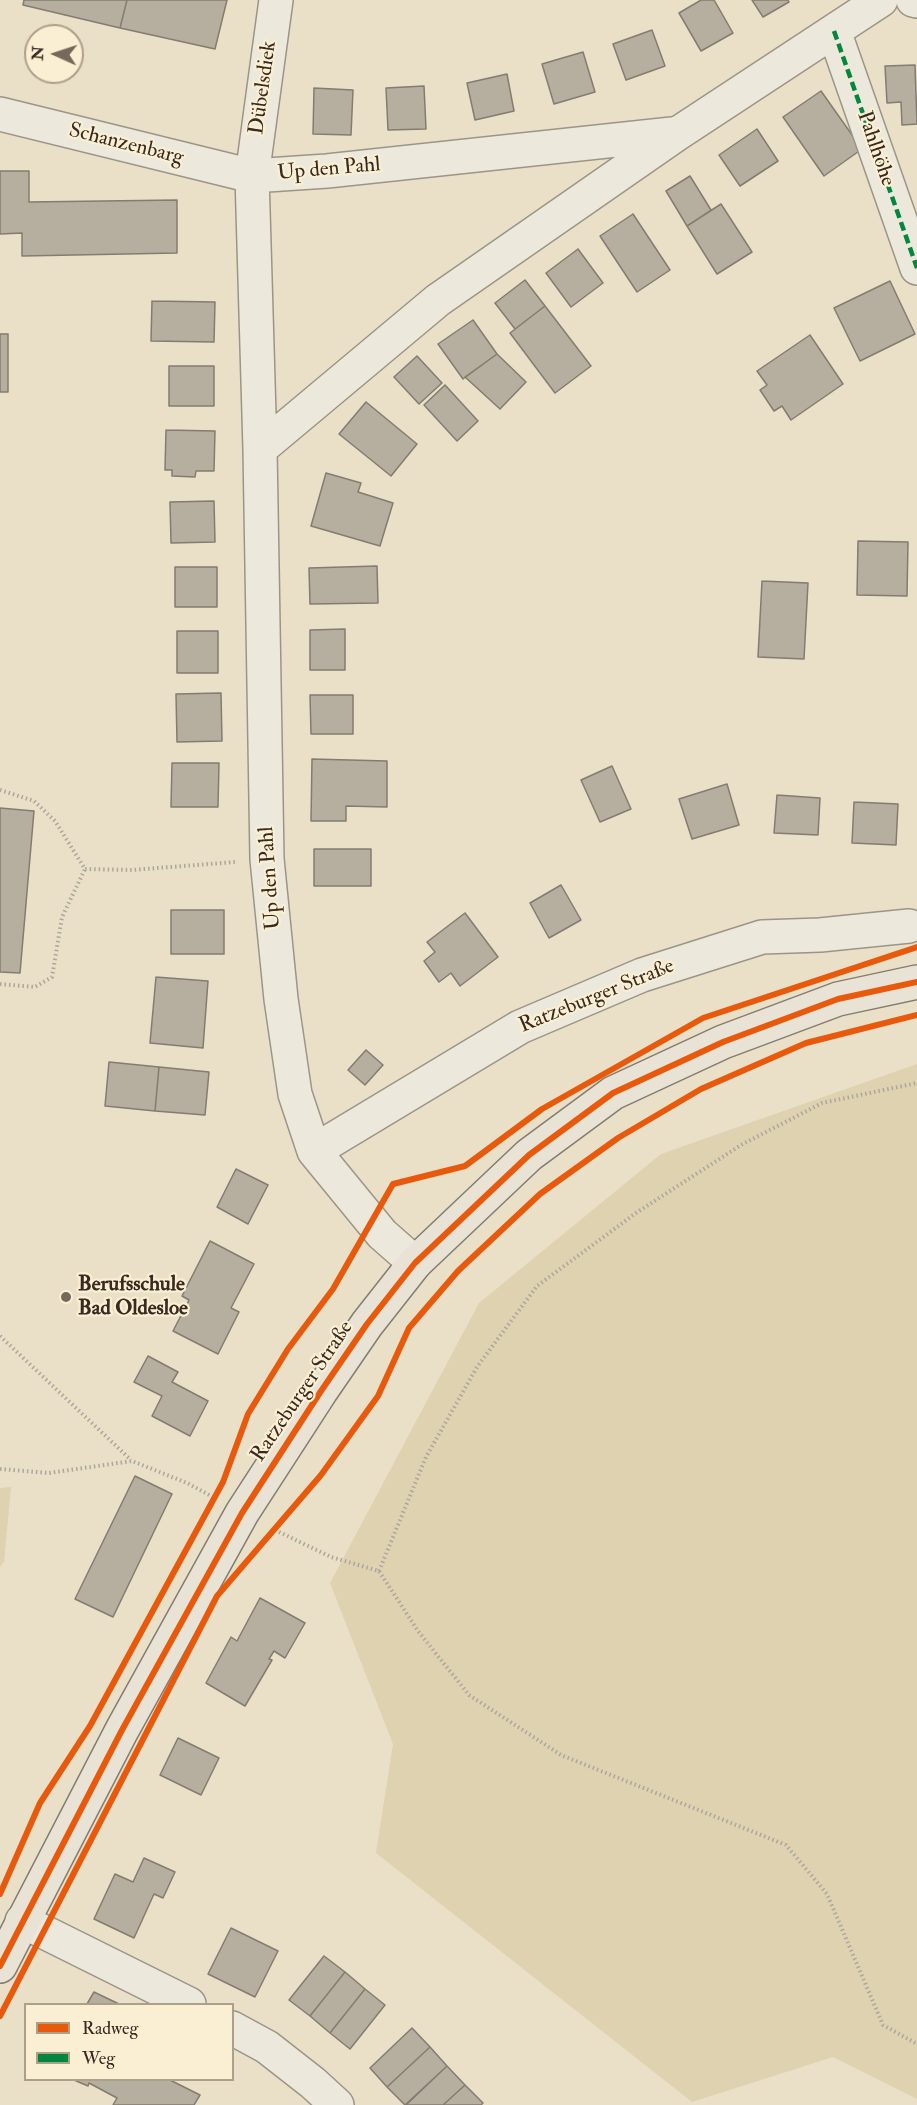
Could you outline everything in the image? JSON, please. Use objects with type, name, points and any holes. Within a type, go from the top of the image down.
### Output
[{"type":"main road","name":"Ratzeburger Straße","points":[[0,1966],[127,1720],[242,1513],[354,1343],[415,1263],[529,1155],[612,1093],[723,1042],[838,999],[917,982]]},
{"type":"street","name":"Dübelsdiek","points":[[252,176],[276,0]]},
{"type":"street","name":"Up den Pahl","points":[[260,449],[438,300],[677,134],[881,0]]},
{"type":"street","name":"Pahlhöhe","points":[[834,31],[917,268]]},
{"type":"street","name":"Schanzenbarg","points":[[0,114],[252,176]]},
{"type":"street","name":"Up den Pahl","points":[[415,1263],[382,1234],[314,1151],[295,1094],[281,999],[267,859],[260,449],[252,176],[327,171],[677,134]]},
{"type":"street","name":"Ratzeburger Straße","points":[[314,1151],[520,1027],[642,975],[762,937],[820,935],[909,926]]},
{"type":"street","points":[[22,1921],[187,2003]]},
{"type":"street","points":[[234,2029],[267,2047],[314,2083],[337,2105]]},
{"type":"path","points":[[0,790],[34,801],[55,820],[85,869]]},
{"type":"path","points":[[85,869],[132,870],[267,859]]},
{"type":"path","points":[[0,984],[35,987],[52,977],[62,917],[85,869]]},
{"type":"path","points":[[379,1571],[426,1457],[477,1367],[537,1286],[636,1213],[751,1140],[822,1103],[917,1083]]},
{"type":"path","points":[[0,1335],[132,1461],[187,1483],[214,1498]]},
{"type":"path","points":[[0,1469],[50,1473],[132,1461]]},
{"type":"path","points":[[275,1530],[331,1557],[379,1571],[418,1631],[469,1695],[561,1755],[786,1845],[827,1894],[883,2025],[917,2044]]},
{"type":"shaded area","points":[[917,1064],[917,2099],[833,2057],[692,2102],[376,1853],[393,1744],[330,1583],[479,1303],[661,1154]]},
{"type":"shaded area","points":[[11,1487],[4,1562],[0,1567],[0,1488]]},
{"type":"building","points":[[24,0],[127,0],[120,28],[23,5]]},
{"type":"building","points":[[127,0],[227,0],[215,49],[120,28]]},
{"type":"building","points":[[701,0],[714,0],[733,33],[701,51],[679,13]]},
{"type":"building","points":[[752,0],[788,0],[789,2],[763,17]]},
{"type":"building","points":[[652,30],[665,66],[626,80],[613,44]]},
{"type":"building","points":[[583,52],[595,92],[554,104],[542,64]]},
{"type":"building","points":[[915,65],[917,124],[902,125],[901,102],[887,103],[885,66]]},
{"type":"building","points":[[507,74],[514,111],[475,120],[467,83]]},
{"type":"building","points":[[424,86],[426,129],[388,130],[386,88]]},
{"type":"building","points":[[314,88],[353,90],[351,135],[313,134]]},
{"type":"building","points":[[821,91],[862,149],[824,176],[783,117]]},
{"type":"building","points":[[757,129],[778,161],[740,186],[719,155]]},
{"type":"building","points":[[0,171],[29,171],[29,202],[177,200],[177,253],[22,256],[22,233],[0,234]]},
{"type":"building","points":[[690,176],[711,210],[687,226],[666,191]]},
{"type":"building","points":[[721,204],[752,252],[717,274],[687,226]]},
{"type":"building","points":[[633,214],[670,270],[637,292],[600,236]]},
{"type":"building","points":[[578,249],[603,283],[571,307],[546,273]]},
{"type":"building","points":[[525,280],[545,306],[515,329],[495,303]]},
{"type":"building","points":[[890,281],[915,334],[860,361],[834,308]]},
{"type":"building","points":[[152,301],[215,302],[214,342],[151,341]]},
{"type":"building","points":[[545,306],[591,366],[555,393],[510,333]]},
{"type":"building","points":[[473,320],[497,354],[463,379],[438,344]]},
{"type":"building","points":[[0,334],[8,334],[8,392],[0,392]]},
{"type":"building","points":[[810,335],[843,384],[791,420],[782,406],[774,411],[760,390],[767,385],[757,371]]},
{"type":"building","points":[[497,354],[526,382],[500,409],[465,377]]},
{"type":"building","points":[[417,356],[442,383],[419,404],[394,377]]},
{"type":"building","points":[[169,366],[214,366],[214,406],[169,406]]},
{"type":"building","points":[[445,385],[478,421],[457,441],[424,405]]},
{"type":"building","points":[[366,402],[417,444],[391,476],[339,434]]},
{"type":"building","points":[[166,430],[215,431],[214,471],[196,471],[195,477],[172,476],[172,470],[165,470]]},
{"type":"building","points":[[326,473],[361,483],[358,492],[393,503],[380,546],[311,526]]},
{"type":"building","points":[[214,501],[215,542],[171,543],[170,502]]},
{"type":"building","points":[[858,541],[908,542],[907,596],[857,595]]},
{"type":"building","points":[[377,566],[378,603],[310,604],[309,568]]},
{"type":"building","points":[[175,567],[217,567],[217,607],[175,607]]},
{"type":"building","points":[[762,581],[808,583],[804,659],[758,657]]},
{"type":"building","points":[[345,629],[345,670],[310,670],[310,630]]},
{"type":"building","points":[[177,631],[218,631],[218,673],[177,673]]},
{"type":"building","points":[[221,693],[222,741],[177,742],[176,694]]},
{"type":"building","points":[[310,695],[353,695],[353,734],[311,734]]},
{"type":"building","points":[[312,759],[387,761],[387,807],[346,806],[346,821],[311,821]]},
{"type":"building","points":[[172,763],[219,763],[218,807],[171,807]]},
{"type":"building","points":[[612,766],[631,809],[600,822],[581,780]]},
{"type":"building","points":[[727,784],[739,825],[692,839],[679,799]]},
{"type":"building","points":[[777,795],[820,798],[818,835],[774,833]]},
{"type":"building","points":[[854,802],[898,804],[896,845],[852,843]]},
{"type":"building","points":[[0,808],[34,811],[20,973],[0,972]]},
{"type":"building","points":[[314,849],[371,849],[371,886],[314,886]]},
{"type":"building","points":[[561,885],[581,920],[549,938],[530,903]]},
{"type":"building","points":[[171,910],[224,910],[224,954],[171,954]]},
{"type":"building","points":[[465,913],[498,957],[460,986],[451,973],[439,982],[424,961],[435,952],[427,942]]},
{"type":"building","points":[[156,977],[208,981],[203,1048],[150,1043]]},
{"type":"building","points":[[366,1050],[383,1065],[365,1085],[348,1070]]},
{"type":"building","points":[[109,1062],[159,1067],[155,1111],[105,1106]]},
{"type":"building","points":[[159,1067],[209,1072],[205,1115],[155,1111]]},
{"type":"building","points":[[236,1169],[268,1185],[248,1224],[217,1207]]},
{"type":"building","points":[[210,1241],[254,1264],[231,1308],[239,1312],[218,1354],[173,1331],[189,1300],[182,1296]]},
{"type":"building","points":[[148,1356],[178,1372],[172,1382],[208,1401],[190,1436],[152,1416],[162,1396],[134,1382]]},
{"type":"building","points":[[135,1476],[172,1494],[113,1617],[75,1599]]},
{"type":"building","points":[[260,1598],[305,1623],[285,1658],[274,1651],[269,1659],[272,1660],[245,1706],[206,1683],[231,1637],[237,1641]]},
{"type":"building","points":[[178,1738],[219,1758],[201,1795],[160,1775]]},
{"type":"building","points":[[144,1858],[175,1872],[163,1898],[154,1894],[134,1938],[94,1919],[115,1874],[133,1882]]},
{"type":"building","points":[[231,1928],[278,1951],[255,1997],[208,1974]]},
{"type":"building","points":[[324,1956],[345,1972],[310,2016],[289,2000]]},
{"type":"building","points":[[345,1972],[365,1989],[330,2033],[310,2016]]},
{"type":"building","points":[[365,1989],[385,2005],[350,2049],[330,2033]]},
{"type":"building","points":[[94,1992],[117,2003],[88,2003]]},
{"type":"building","points":[[412,2028],[430,2047],[387,2087],[370,2068]]},
{"type":"building","points":[[430,2047],[447,2066],[405,2105],[387,2087]]},
{"type":"building","points":[[447,2066],[465,2085],[443,2105],[406,2105]]},
{"type":"building","points":[[76,2081],[172,2081],[200,2095],[194,2105],[113,2105],[117,2098],[89,2083],[88,2086]]},
{"type":"building","points":[[465,2085],[483,2103],[481,2105],[443,2105]]},
{"type":"marked path","points":[[834,31],[917,268]]},
{"type":"cycle path","points":[[0,1894],[40,1803],[90,1726],[223,1482],[248,1414],[288,1349],[333,1289],[393,1184],[465,1166],[542,1109],[703,1018],[917,947]]},
{"type":"cycle path","points":[[0,1966],[122,1730],[242,1513],[367,1324],[415,1263],[529,1155],[613,1093],[723,1042],[838,999],[917,982]]},
{"type":"cycle path","points":[[0,2016],[217,1596],[321,1475],[378,1396],[409,1328],[458,1271],[540,1194],[618,1138],[701,1089],[806,1043],[917,1015]]},
{"type":"place","name":"Berufsschule Bad Oldesloe","points":[[66,1297]]}]
